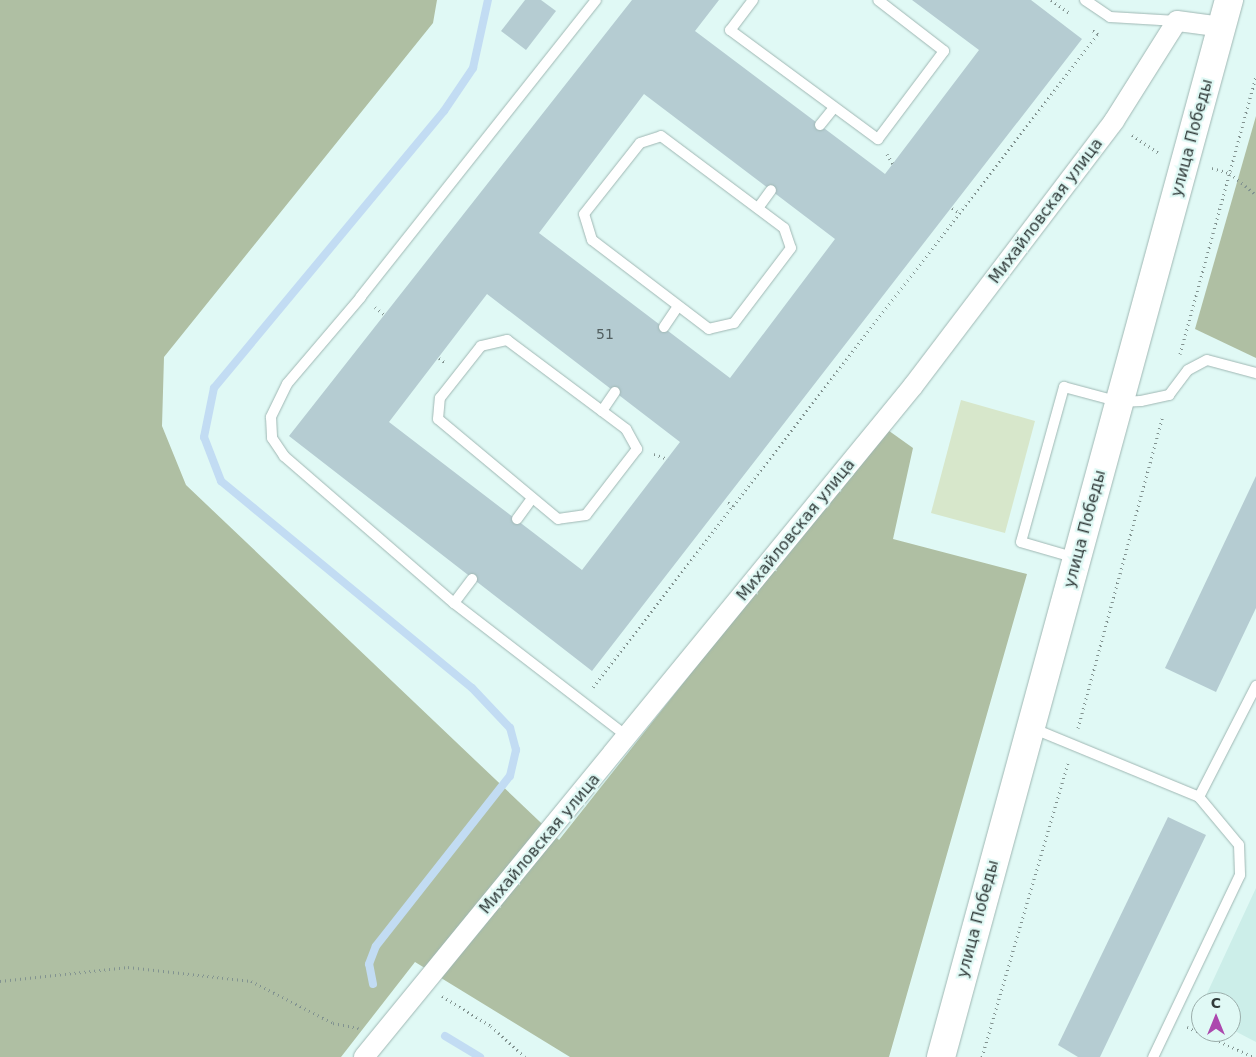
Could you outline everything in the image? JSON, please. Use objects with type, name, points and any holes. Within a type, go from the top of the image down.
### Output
[{"type":"main road","name":"улица Победы","points":[[941,1057],[1229,0]]},
{"type":"street","points":[[1177,21],[1222,27]]},
{"type":"street","name":"Михайловская улица","points":[[364,1057],[629,738],[913,386],[1114,120],[1177,21]]},
{"type":"lane","points":[[596,0],[362,297],[286,384],[271,417],[272,438],[284,456],[454,603],[629,738]]},
{"type":"lane","points":[[753,0],[730,30],[878,139],[944,51],[878,0]]},
{"type":"lane","points":[[1085,0],[1110,17],[1177,21]]},
{"type":"lane","points":[[820,125],[834,108]]},
{"type":"lane","points":[[661,136],[784,228],[791,248],[734,323],[709,329],[678,306],[592,240],[584,214],[640,143],[661,136]]},
{"type":"lane","points":[[758,208],[771,190]]},
{"type":"lane","points":[[664,327],[678,306]]},
{"type":"lane","points":[[507,340],[602,411],[626,429],[637,449],[586,515],[558,519],[438,419],[440,398],[459,371],[481,346],[507,340]]},
{"type":"lane","points":[[1077,559],[1021,542],[1064,387],[1120,402],[1169,395],[1188,370],[1207,360],[1256,373]]},
{"type":"lane","points":[[602,411],[615,392]]},
{"type":"lane","points":[[516,519],[532,498]]},
{"type":"lane","points":[[454,603],[472,579]]},
{"type":"lane","points":[[1200,797],[1256,686]]},
{"type":"lane","points":[[1031,728],[1200,797],[1239,845],[1240,875],[1153,1057]]},
{"type":"path","points":[[1051,0],[1075,17]]},
{"type":"path","points":[[586,681],[593,687],[960,213],[1098,34],[1090,28]]},
{"type":"path","points":[[982,1057],[1073,745],[1256,76]]},
{"type":"path","points":[[1230,173],[1256,195]]},
{"type":"path","points":[[952,208],[960,213]]},
{"type":"path","points":[[366,313],[373,306]]},
{"type":"path","points":[[726,501],[733,506]]},
{"type":"path","points":[[0,982],[128,967],[251,981],[332,1023],[381,1036]]},
{"type":"path","points":[[421,987],[491,1026],[525,1057]]},
{"type":"path","points":[[1170,1019],[1254,1057]]},
{"type":"shaded area","points":[[1256,888],[1256,1042],[1241,1034],[1241,992],[1208,992]]},
{"type":"green space","points":[[0,0],[437,0],[433,23],[164,357],[162,426],[186,485],[559,840],[885,428],[913,448],[893,539],[1027,574],[889,1057],[570,1057],[415,962],[341,1057],[0,1057]]},
{"type":"green space","points":[[1256,116],[1256,358],[1195,329]]},
{"type":"green space","points":[[961,400],[1035,421],[1005,533],[931,513]]},
{"type":"building","points":[[525,0],[541,0],[556,11],[526,50],[501,31]]},
{"type":"building","points":[[632,0],[719,0],[695,31],[885,174],[979,50],[912,0],[1031,0],[1082,39],[592,671],[289,436]],"holes":[[[644,94],[835,239],[730,378],[539,233]],[[487,294],[680,442],[582,570],[389,422]]]},
{"type":"building","points":[[1256,476],[1256,608],[1216,692],[1165,668]]},
{"type":"building","points":[[1168,817],[1206,835],[1100,1057],[1078,1057],[1058,1045]]},
{"type":"waterway","points":[[373,984],[369,964],[376,946],[510,776],[516,750],[510,728],[472,688],[221,481],[204,437],[214,388],[444,111],[473,68],[488,0]]},
{"type":"waterway","points":[[445,1036],[480,1057]]}]
